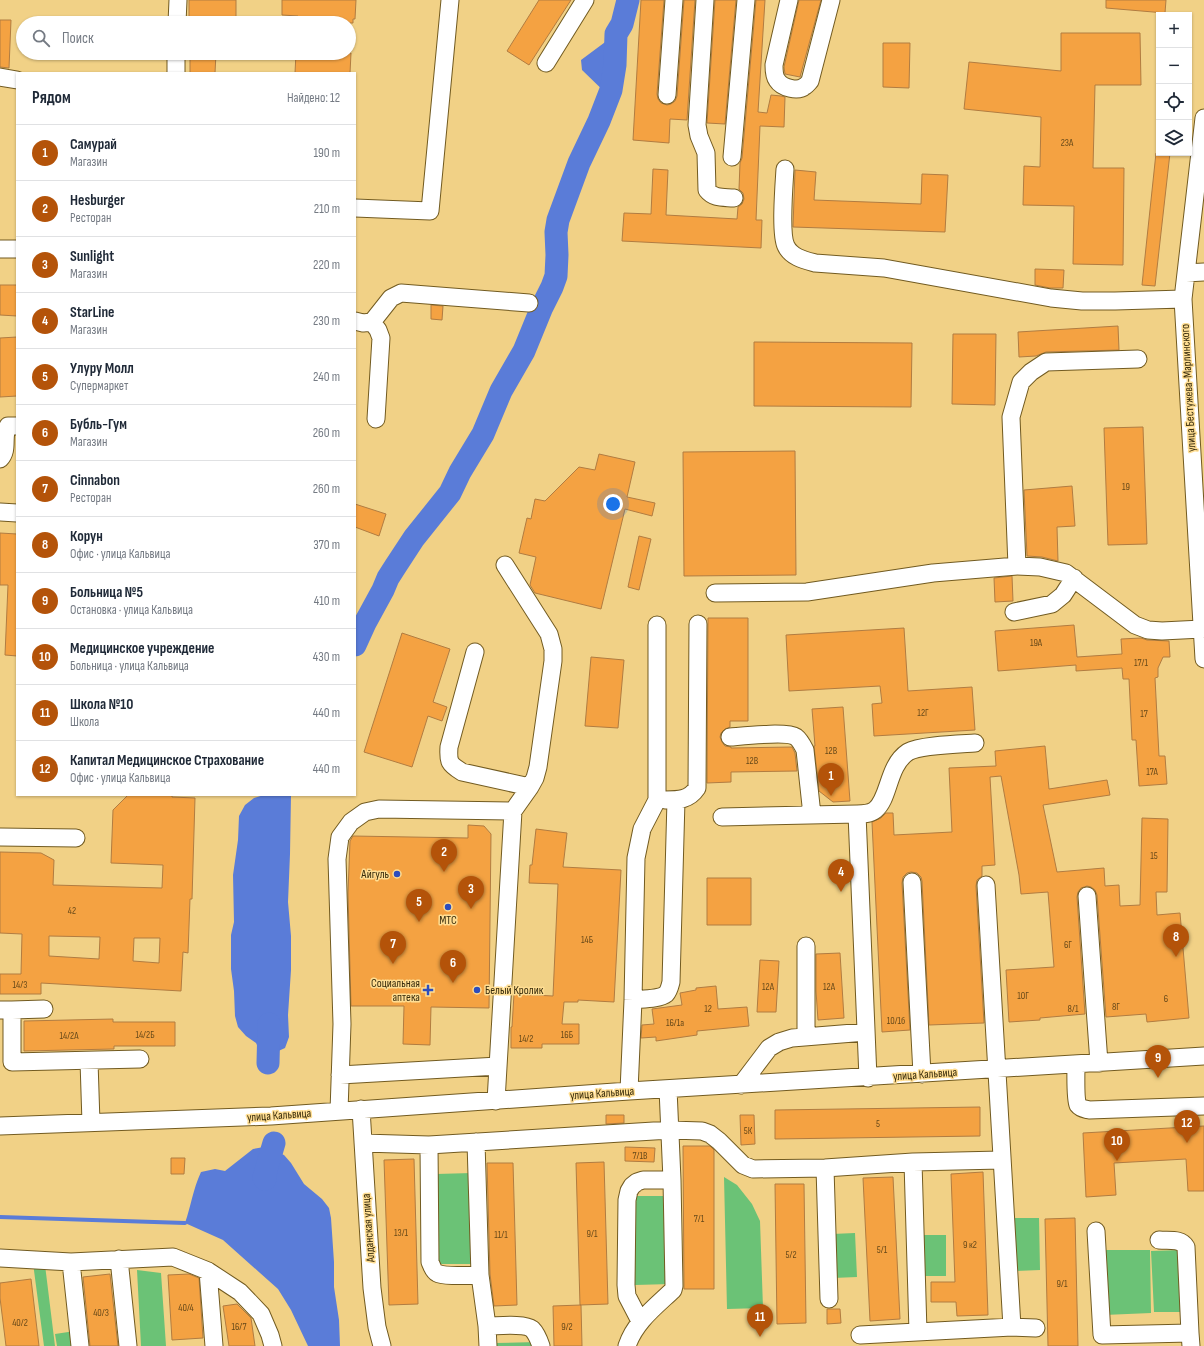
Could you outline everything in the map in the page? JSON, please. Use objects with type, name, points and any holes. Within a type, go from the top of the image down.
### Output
[{"type":"street","points":[[177,16],[178,0]]},
{"type":"street","points":[[356,208],[430,211],[450,0]]},
{"type":"street","points":[[546,63],[585,0]]},
{"type":"street","points":[[667,95],[674,0]]},
{"type":"street","points":[[705,0],[697,125],[699,136],[706,153],[707,190],[715,197],[734,198]]},
{"type":"street","points":[[732,157],[746,0]]},
{"type":"street","points":[[789,0],[774,65],[774,73],[776,80],[781,85],[795,89],[806,86],[810,81],[831,0]]},
{"type":"street","points":[[176,60],[176,72]]},
{"type":"street","points":[[0,77],[16,80]]},
{"type":"street","name":"улица Бестужева-Марлинского","points":[[1204,118],[1183,299],[1204,659]]},
{"type":"street","points":[[785,169],[783,236],[786,247],[794,256],[804,260],[815,263],[892,269],[1051,298],[1082,301],[1183,299]]},
{"type":"street","points":[[0,249],[16,249]]},
{"type":"street","points":[[1186,273],[1204,272]]},
{"type":"street","points":[[376,419],[381,338],[378,330],[363,321],[391,298],[401,294],[529,303]]},
{"type":"street","points":[[1017,566],[1011,416],[1021,382],[1031,372],[1046,362],[1138,359]]},
{"type":"street","points":[[0,458],[5,451],[5,431],[8,426],[16,426]]},
{"type":"street","points":[[0,512],[16,513]]},
{"type":"street","points":[[496,1101],[513,811],[530,787],[535,778],[538,767],[553,661],[553,648],[549,634],[505,565]]},
{"type":"street","points":[[715,593],[808,592],[933,573],[1017,566],[1040,567],[1066,573],[1136,625],[1148,630],[1162,631],[1202,629]]},
{"type":"street","points":[[1014,612],[1052,604],[1063,595],[1074,578]]},
{"type":"street","points":[[657,800],[676,800],[687,798],[693,794],[697,788],[698,624]]},
{"type":"street","points":[[630,1091],[636,858],[642,829],[657,800],[657,625]]},
{"type":"street","points":[[475,652],[449,747],[449,762],[462,772],[530,787]]},
{"type":"street","points":[[730,737],[784,735],[796,737],[805,750],[812,815]]},
{"type":"street","points":[[722,817],[868,813],[875,810],[881,803],[894,769],[899,761],[908,752],[918,749],[975,743]]},
{"type":"street","points":[[633,1000],[660,997],[668,990],[671,982],[676,800]]},
{"type":"street","points":[[339,1111],[342,1024],[337,859],[340,837],[351,822],[365,812],[379,809],[513,811]]},
{"type":"street","points":[[857,814],[868,1078]]},
{"type":"street","points":[[0,837],[76,838]]},
{"type":"street","points":[[912,882],[922,1074]]},
{"type":"street","points":[[986,885],[1012,1327]]},
{"type":"street","points":[[1087,896],[1099,1063]]},
{"type":"street","points":[[806,946],[806,1037]]},
{"type":"street","points":[[44,1009],[6,1010],[12,1062],[140,1059]]},
{"type":"street","points":[[741,1085],[769,1048],[779,1042],[792,1038],[866,1032]]},
{"type":"street","name":"улица Кальвица","points":[[0,1126],[271,1116],[630,1091],[868,1078],[1204,1056]]},
{"type":"street","points":[[90,1061],[91,1123]]},
{"type":"street","points":[[1076,1064],[1076,1098],[1078,1105],[1082,1109],[1204,1106]]},
{"type":"street","points":[[340,1075],[498,1066]]},
{"type":"street","points":[[627,1346],[640,1321],[673,1290],[674,1286],[672,1180],[668,1089]]},
{"type":"street","name":"Алданская улица","points":[[361,1109],[372,1288],[385,1343]]},
{"type":"street","points":[[363,1143],[429,1145],[670,1130],[702,1131],[710,1134],[743,1165],[753,1169],[825,1168],[913,1162],[1001,1160]]},
{"type":"street","points":[[476,1142],[480,1275],[487,1326],[488,1346]]},
{"type":"street","points":[[429,1145],[430,1262],[436,1273],[442,1275],[480,1275]]},
{"type":"street","points":[[913,1162],[918,1332]]},
{"type":"street","points":[[825,1168],[829,1299]]},
{"type":"street","points":[[640,1321],[627,1296],[627,1200],[632,1186],[637,1182],[643,1180],[672,1180]]},
{"type":"street","points":[[1096,1231],[1099,1341],[1191,1339],[1186,1247],[1179,1241],[1160,1240]]},
{"type":"street","points":[[0,1258],[71,1262],[173,1257],[208,1271],[240,1292],[261,1314],[270,1335],[272,1346]]},
{"type":"street","points":[[119,1259],[128,1346]]},
{"type":"street","points":[[71,1262],[80,1346]]},
{"type":"street","points":[[208,1271],[214,1346]]},
{"type":"street","points":[[487,1326],[525,1326],[531,1328],[538,1336],[541,1346]]},
{"type":"street","points":[[860,1335],[1012,1327],[1036,1328]]},
{"type":"green space","points":[[472,1173],[473,1264],[438,1264],[436,1174]]},
{"type":"green space","points":[[724,1177],[737,1185],[752,1204],[760,1221],[763,1308],[727,1309]]},
{"type":"green space","points":[[634,1196],[670,1196],[671,1284],[635,1285]]},
{"type":"green space","points":[[1012,1218],[1039,1218],[1040,1270],[1013,1271]]},
{"type":"green space","points":[[855,1233],[857,1277],[833,1278],[832,1234]]},
{"type":"green space","points":[[922,1235],[946,1235],[946,1276],[923,1276]]},
{"type":"green space","points":[[1103,1250],[1150,1250],[1151,1313],[1104,1315]]},
{"type":"green space","points":[[1181,1250],[1183,1312],[1154,1312],[1151,1251]]},
{"type":"green space","points":[[33,1263],[45,1265],[55,1346],[44,1346]]},
{"type":"green space","points":[[137,1270],[161,1273],[166,1346],[141,1346]]},
{"type":"green space","points":[[75,1331],[77,1346],[57,1346],[55,1334]]},
{"type":"green space","points":[[538,1342],[538,1346],[495,1346],[495,1343]]},
{"type":"water","points":[[616,34],[624,67],[613,100],[582,70],[581,60]]},
{"type":"water","points":[[261,796],[291,796],[288,902],[291,936],[291,970],[288,1015],[289,1037],[285,1048],[263,1058],[256,1043],[246,1036],[238,1027],[235,1016],[231,969],[231,935],[234,922],[233,875],[238,840],[239,816],[245,805],[254,798]]},
{"type":"water","points":[[264,1147],[284,1155],[291,1163],[304,1184],[322,1199],[329,1208],[334,1262],[334,1287],[339,1320],[340,1346],[308,1346],[291,1310],[278,1289],[223,1240],[185,1223],[201,1172],[215,1169],[225,1171],[253,1149]]},
{"type":"building","points":[[189,0],[236,0],[236,16],[189,16]]},
{"type":"building","points":[[282,0],[356,0],[355,16],[282,15]]},
{"type":"building","points":[[539,0],[571,0],[529,65],[507,51]]},
{"type":"building","points":[[641,0],[664,0],[657,94],[661,103],[667,105],[675,101],[677,96],[684,0],[695,0],[687,120],[670,119],[669,143],[633,140]]},
{"type":"building","points":[[715,0],[736,0],[725,124],[707,123]]},
{"type":"building","points":[[756,0],[765,0],[758,112],[767,113],[771,95],[785,97],[784,127],[760,126],[756,220],[762,220],[761,248],[622,241],[624,213],[651,214],[653,169],[668,170],[666,215],[737,219],[738,207],[742,204],[744,199],[743,193],[739,189],[740,163],[742,158]]},
{"type":"building","points":[[799,0],[821,0],[800,77],[785,74],[784,67]]},
{"type":"building","points":[[1106,0],[1166,0],[1165,12],[1106,8]]},
{"type":"building","points":[[0,20],[11,20],[9,68],[0,67]]},
{"type":"building","points":[[1061,33],[1140,33],[1141,85],[1095,85],[1093,168],[1124,168],[1123,265],[1073,264],[1074,206],[1023,205],[1024,166],[1040,167],[1041,117],[964,109],[969,62],[1061,71]]},
{"type":"building","points":[[883,43],[910,43],[909,88],[883,87]]},
{"type":"building","points":[[190,60],[216,60],[215,72],[190,72]]},
{"type":"building","points":[[296,60],[351,60],[350,72],[295,72]]},
{"type":"building","points":[[1156,153],[1156,156],[1170,156],[1155,286],[1142,285]]},
{"type":"building","points":[[795,170],[816,172],[814,200],[921,204],[922,174],[948,175],[945,232],[793,227]]},
{"type":"building","points":[[1035,269],[1064,270],[1063,288],[1050,288],[1035,285]]},
{"type":"building","points":[[0,285],[16,285],[16,316],[0,315]]},
{"type":"building","points":[[431,305],[443,306],[442,320],[431,319]]},
{"type":"building","points":[[1118,326],[1119,350],[1046,352],[1036,356],[1019,357],[1018,332]]},
{"type":"building","points":[[953,334],[996,334],[995,405],[952,404]]},
{"type":"building","points":[[16,337],[16,396],[0,397],[0,338]]},
{"type":"building","points":[[754,342],[912,343],[911,407],[754,406]]},
{"type":"building","points":[[1143,427],[1147,544],[1108,545],[1104,428]]},
{"type":"building","points":[[795,451],[796,575],[684,576],[683,452]]},
{"type":"building","points":[[599,454],[635,462],[627,497],[655,503],[652,516],[625,509],[601,609],[535,593],[530,585],[536,557],[519,553],[527,518],[531,519],[535,499],[545,501],[579,467],[595,470]]},
{"type":"building","points":[[1072,486],[1075,526],[1057,527],[1058,561],[1042,557],[1027,556],[1024,490]]},
{"type":"building","points":[[356,504],[386,514],[379,536],[356,527]]},
{"type":"building","points":[[0,533],[16,534],[16,656],[5,655],[8,585],[0,585]]},
{"type":"building","points":[[639,536],[651,539],[639,590],[628,587]]},
{"type":"building","points":[[1012,576],[1013,601],[995,602],[994,578]]},
{"type":"building","points":[[708,618],[748,618],[748,721],[730,721],[730,727],[721,733],[720,737],[722,742],[725,746],[731,748],[792,747],[795,753],[797,771],[731,772],[731,782],[707,783]]},
{"type":"building","points":[[1074,625],[1077,657],[1122,654],[1121,639],[1141,638],[1147,640],[1169,641],[1170,657],[1163,657],[1158,668],[1158,677],[1155,678],[1159,756],[1165,756],[1167,784],[1139,786],[1136,740],[1132,740],[1129,679],[1123,679],[1122,668],[1076,671],[1076,665],[998,671],[995,631]]},
{"type":"building","points":[[904,628],[908,691],[972,687],[975,730],[874,736],[872,704],[882,703],[880,686],[789,691],[786,635]]},
{"type":"building","points":[[402,633],[450,649],[433,702],[447,707],[442,721],[428,716],[412,767],[364,752]]},
{"type":"building","points":[[591,657],[624,660],[618,728],[585,726]]},
{"type":"building","points":[[843,707],[850,801],[833,802],[819,791],[812,709]]},
{"type":"building","points":[[1045,746],[1049,789],[1107,780],[1110,795],[1043,805],[1057,872],[1104,868],[1105,886],[1119,885],[1120,906],[1140,905],[1142,818],[1168,819],[1167,892],[1156,892],[1157,915],[1180,913],[1189,1018],[1147,1022],[1146,1014],[1106,1017],[1097,895],[1095,890],[1087,886],[1081,888],[1077,897],[1085,1014],[1040,1018],[1040,1020],[1009,1022],[1006,970],[1054,967],[1048,892],[1021,894],[1019,875],[1001,776],[990,777],[995,865],[982,866],[982,876],[977,880],[976,886],[984,1023],[929,1025],[922,881],[921,877],[917,873],[911,872],[907,873],[903,877],[902,883],[910,1030],[882,1032],[872,822],[881,818],[886,813],[893,813],[894,835],[952,832],[949,768],[996,766],[995,751]]},
{"type":"building","points":[[127,796],[172,796],[195,798],[192,899],[190,899],[188,953],[183,952],[181,991],[41,983],[41,994],[0,994],[0,974],[21,974],[22,934],[0,933],[0,852],[41,853],[54,860],[53,885],[162,888],[163,865],[111,863],[113,810]],"holes":[[[49,936],[100,937],[99,959],[49,956]],[[134,938],[160,938],[159,963],[133,961]]]},
{"type":"building","points":[[468,825],[484,826],[491,834],[489,1008],[431,1007],[430,1045],[403,1044],[404,1006],[351,1006],[348,893],[350,841],[353,836],[468,838]]},
{"type":"building","points":[[536,829],[567,833],[563,867],[621,870],[614,1002],[578,1000],[578,1002],[564,1002],[562,1024],[579,1024],[579,1044],[542,1044],[542,1048],[511,1048],[514,994],[553,996],[558,884],[529,883],[530,865],[532,865]]},
{"type":"building","points":[[707,878],[751,878],[751,925],[707,925]]},
{"type":"building","points":[[840,953],[844,1018],[818,1020],[816,954]]},
{"type":"building","points":[[760,960],[779,961],[776,1012],[757,1012]]},
{"type":"building","points":[[716,986],[718,1009],[747,1007],[749,1026],[697,1031],[697,1035],[656,1041],[656,1037],[641,1038],[642,1025],[654,1024],[652,1009],[682,1005],[680,993],[696,990],[696,988]]},
{"type":"building","points":[[113,1019],[113,1022],[175,1022],[175,1046],[114,1046],[114,1049],[24,1051],[24,1021]]},
{"type":"building","points":[[980,1107],[980,1136],[775,1139],[775,1110]]},
{"type":"building","points":[[606,1115],[624,1115],[624,1123],[606,1124]]},
{"type":"building","points":[[740,1115],[754,1115],[755,1144],[741,1145]]},
{"type":"building","points":[[1204,1126],[1204,1191],[1188,1191],[1186,1159],[1114,1163],[1116,1195],[1086,1197],[1083,1133]]},
{"type":"building","points":[[683,1146],[710,1146],[714,1150],[714,1289],[684,1289]]},
{"type":"building","points":[[625,1147],[655,1148],[654,1162],[625,1161]]},
{"type":"building","points":[[171,1158],[185,1158],[184,1174],[171,1174]]},
{"type":"building","points":[[414,1159],[418,1304],[389,1305],[384,1160]]},
{"type":"building","points":[[604,1162],[608,1304],[580,1305],[576,1163]]},
{"type":"building","points":[[487,1163],[513,1163],[517,1305],[494,1306],[490,1274]]},
{"type":"building","points":[[983,1172],[988,1315],[957,1316],[956,1302],[931,1302],[931,1282],[955,1282],[951,1174]]},
{"type":"building","points":[[893,1177],[900,1319],[870,1321],[863,1178]]},
{"type":"building","points":[[775,1184],[804,1184],[806,1323],[777,1324]]},
{"type":"building","points":[[1075,1218],[1078,1346],[1048,1346],[1045,1219]]},
{"type":"building","points":[[110,1274],[118,1346],[90,1346],[83,1277]]},
{"type":"building","points":[[189,1274],[199,1278],[203,1338],[172,1340],[168,1275]]},
{"type":"building","points":[[31,1279],[39,1346],[6,1346],[0,1298],[0,1283]]},
{"type":"building","points":[[237,1304],[251,1318],[255,1346],[229,1346],[223,1306]]},
{"type":"building","points":[[581,1305],[582,1346],[554,1346],[553,1306]]},
{"type":"building","points":[[827,1309],[840,1309],[841,1323],[827,1324]]},
{"type":"waterway","points":[[356,643],[388,578],[414,538],[450,493],[460,472],[483,434],[501,391],[524,351],[552,287],[556,276],[556,232],[558,220],[579,163],[599,121],[611,90],[615,65],[616,34],[622,24],[628,0]]},
{"type":"waterway","points":[[268,1063],[269,1024]]},
{"type":"waterway","points":[[265,1179],[264,1177],[274,1143]]},
{"type":"waterway","points":[[0,1217],[185,1223]]},
{"type":"place","name":"Самурай","points":[[831,796]]},
{"type":"place","name":"Hesburger","points":[[444,872]]},
{"type":"place","name":"Айгуль","points":[[397,874]]},
{"type":"place","name":"StarLine","points":[[841,892]]},
{"type":"place","name":"МТС","points":[[448,907]]},
{"type":"place","name":"Sunlight","points":[[471,909]]},
{"type":"place","name":"Улуру Молл","points":[[419,922]]},
{"type":"place","name":"Корун","points":[[1176,957]]},
{"type":"place","name":"Cinnabon","points":[[393,964]]},
{"type":"place","name":"Бубль-Гум","points":[[453,983]]},
{"type":"place","name":"Социальная аптека","points":[[428,990]]},
{"type":"place","name":"Белый Кролик","points":[[477,990]]},
{"type":"place","name":"Больница №5","points":[[1158,1078]]},
{"type":"place","name":"Капитал Медицинское Страхование","points":[[1187,1143]]},
{"type":"place","name":"Медицинское учреждение","points":[[1117,1161]]},
{"type":"place","name":"Школа №10","points":[[760,1337]]}]
